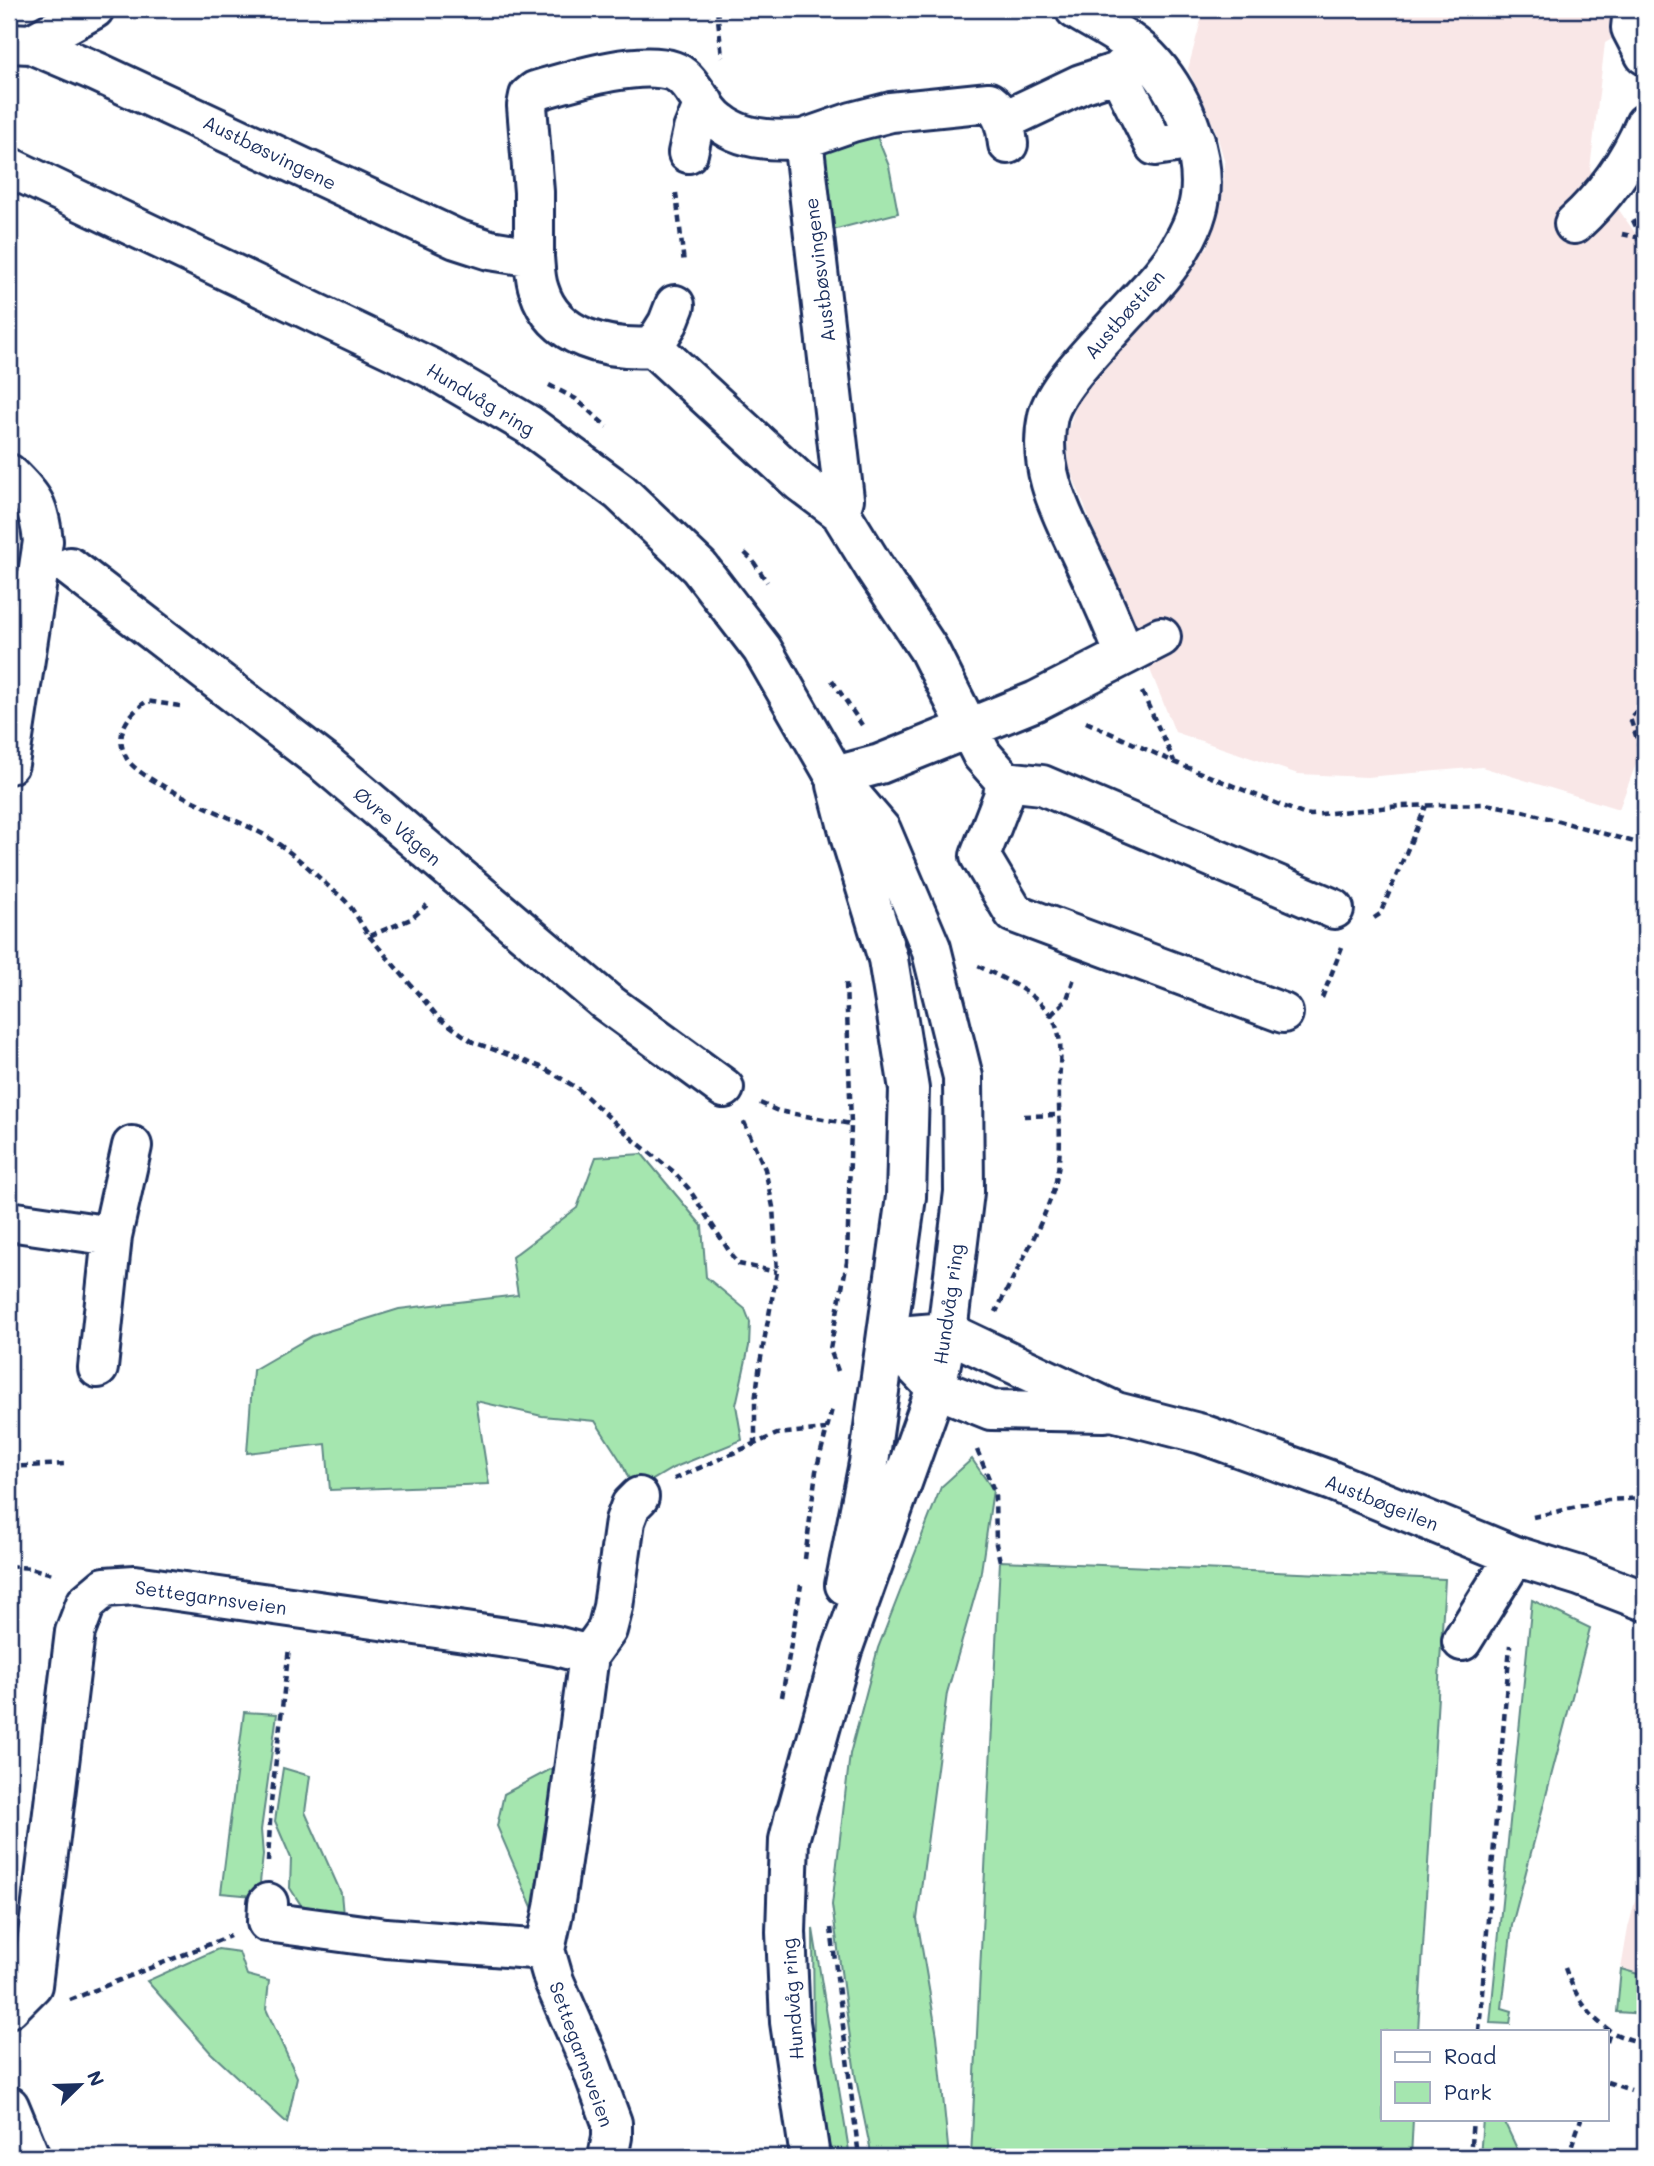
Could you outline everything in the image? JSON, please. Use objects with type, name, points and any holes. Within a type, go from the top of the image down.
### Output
[{"type":"street","points":[[20,43],[94,9]]},
{"type":"street","name":"Austbøstien","points":[[1075,9],[1129,61],[1153,63],[1169,85],[1189,123],[1201,172],[1198,210],[1181,247],[1152,284],[1070,376],[1048,415],[1045,459],[1058,509],[1088,569],[1125,655]]},
{"type":"street","points":[[1633,9],[1631,29],[1645,55]]},
{"type":"street","name":"Austbøsvingene","points":[[20,43],[177,108],[456,239],[489,250],[534,257]]},
{"type":"street","points":[[1129,61],[1081,83],[1006,132],[996,107],[989,102],[891,112],[852,121],[803,139],[784,141],[757,138],[721,124],[685,79],[675,71],[655,67],[605,73],[535,91],[529,96],[527,106],[538,289],[558,321],[573,333],[597,343],[627,349],[653,347],[800,482],[840,512],[929,650],[982,755],[1005,781],[1042,785],[1344,911]]},
{"type":"street","points":[[688,153],[693,130],[704,103]]},
{"type":"street","points":[[1574,224],[1596,201],[1637,144],[1645,124]]},
{"type":"street","name":"Austbøsvingene","points":[[803,139],[844,499],[840,512]]},
{"type":"street","name":"Hundvåg ring","points":[[9,167],[431,368],[529,425],[620,492],[698,567],[762,649],[835,776],[881,830],[931,948],[963,1077],[964,1192],[947,1332],[936,1388],[842,1650],[789,1840]]},
{"type":"street","points":[[653,347],[668,323],[675,305]]},
{"type":"street","points":[[9,474],[29,493],[40,515],[43,541],[9,764]]},
{"type":"street","name":"Øvre Vågen","points":[[70,567],[326,764],[605,1001],[724,1088]]},
{"type":"street","points":[[835,776],[880,764],[1036,701],[1161,637]]},
{"type":"street","name":"Hundvåg ring","points":[[810,2157],[790,2022],[786,1932],[789,1840],[826,1683],[869,1463],[906,1197],[909,1089],[888,959],[851,839],[835,776]]},
{"type":"street","points":[[1005,781],[1003,797],[980,856],[1014,912],[1283,1013]]},
{"type":"street","points":[[98,1368],[113,1236],[132,1146]]},
{"type":"street","points":[[9,1221],[113,1236]]},
{"type":"street","points":[[887,1337],[947,1332]]},
{"type":"street","name":"Austbøgeilen","points":[[947,1332],[1116,1412],[1202,1434],[1332,1480],[1515,1556],[1580,1576],[1645,1601]]},
{"type":"street","name":"Austbøgeilen","points":[[887,1337],[936,1388],[990,1410],[1116,1412]]},
{"type":"street","name":"Settegarnsveien","points":[[608,2157],[612,2123],[590,2063],[554,1981],[545,1950],[566,1828],[589,1655],[607,1630],[613,1607],[625,1521],[631,1505],[639,1497]]},
{"type":"street","points":[[1462,1641],[1515,1556]]},
{"type":"street","name":"Settegarnsveien","points":[[9,2008],[32,1984],[75,1632],[86,1603],[105,1587],[135,1585],[509,1638],[589,1655]]},
{"type":"street","points":[[267,1913],[386,1938],[545,1950]]},
{"type":"street","points":[[9,2106],[30,2157]]},
{"type":"path","points":[[675,305],[685,265],[674,171],[688,153]]},
{"type":"path","points":[[1125,655],[1174,762]]},
{"type":"path","points":[[222,682],[212,694],[198,703],[184,707],[147,701],[132,711],[123,726],[121,745],[129,761],[143,773],[173,790],[279,845],[306,865],[347,902],[369,936],[439,1018],[473,1042],[544,1068],[577,1088],[635,1141],[674,1171],[739,1264],[777,1272]]},
{"type":"path","points":[[1036,701],[1174,762],[1311,815],[1486,804],[1519,810],[1645,845]]},
{"type":"path","points":[[1645,702],[1630,718],[1645,763]]},
{"type":"path","points":[[1283,1013],[1307,1021],[1314,1016],[1340,956],[1344,911],[1370,918],[1376,918],[1380,914],[1426,806]]},
{"type":"path","points":[[369,936],[411,919],[425,908],[449,869]]},
{"type":"path","points":[[977,966],[1010,981],[1041,1004],[1051,1015],[1061,1037],[1060,1155],[1055,1182],[1039,1222],[992,1319]]},
{"type":"path","points":[[840,1376],[830,1349],[847,1262],[851,1124],[846,980]]},
{"type":"path","points":[[724,1088],[749,1132],[765,1169],[773,1207],[777,1272],[760,1363],[755,1402],[755,1443]]},
{"type":"path","points":[[778,1111],[851,1124]]},
{"type":"path","points":[[1024,1116],[1059,1115]]},
{"type":"path","points":[[639,1497],[777,1434],[826,1429]]},
{"type":"path","points":[[975,1445],[995,1493],[996,1544],[1000,1561]]},
{"type":"path","points":[[9,1467],[65,1465]]},
{"type":"path","points":[[1527,1519],[1608,1500],[1645,1498]]},
{"type":"path","points":[[66,2002],[267,1913],[271,1803],[294,1609]]},
{"type":"path","points":[[1479,2030],[1510,1643]]},
{"type":"path","points":[[830,1924],[859,2157]]},
{"type":"path","points":[[1565,1968],[1574,1992],[1586,2009],[1608,2030]]},
{"type":"path","points":[[1608,2039],[1610,2032],[1645,2044]]},
{"type":"path","points":[[1608,2082],[1631,2090]]},
{"type":"path","points":[[1470,2157],[1473,2120]]},
{"type":"path","points":[[1568,2157],[1581,2120]]},
{"type":"shaded area","points":[[1204,9],[1645,9],[1645,20],[1605,43],[1590,169],[1645,247],[1645,707],[1639,756],[1619,809],[1482,767],[1367,777],[1298,774],[1175,732],[1069,467],[1067,434],[1079,396],[1207,247],[1221,204],[1225,163],[1216,132],[1188,69]]},
{"type":"shaded area","points":[[1645,1863],[1645,1976],[1621,1969],[1628,1928]]},
{"type":"green space","points":[[875,132],[889,166],[898,213],[829,231],[823,153]]},
{"type":"green space","points":[[642,1154],[702,1226],[706,1277],[745,1309],[750,1322],[749,1346],[736,1405],[742,1440],[673,1468],[634,1491],[622,1463],[595,1421],[542,1416],[476,1401],[489,1484],[330,1490],[326,1444],[247,1453],[253,1370],[312,1336],[399,1309],[518,1295],[512,1257],[577,1208],[596,1157]]},
{"type":"green space","points":[[972,1459],[993,1490],[980,1578],[947,1693],[917,1919],[937,2036],[949,2157],[872,2157],[855,2074],[832,1905],[850,1754],[878,1648],[941,1487]]},
{"type":"green space","points":[[1000,1561],[1445,1579],[1418,2030],[1381,2030],[1381,2120],[1413,2120],[1411,2157],[971,2157]]},
{"type":"green space","points":[[1532,1600],[1590,1628],[1512,1925],[1502,2008],[1512,2011],[1510,2024],[1490,2023]]},
{"type":"green space","points":[[244,1712],[277,1714],[261,1830],[263,1855],[259,1892],[254,1896],[221,1893]]},
{"type":"green space","points":[[283,1768],[310,1776],[305,1812],[341,1893],[343,1915],[301,1905],[290,1888],[291,1858],[275,1821]]},
{"type":"green space","points":[[551,1769],[562,1771],[536,1916],[497,1826],[504,1794]]},
{"type":"green space","points":[[813,1929],[850,2157],[831,2157],[814,2047]]},
{"type":"green space","points":[[218,1949],[239,1952],[247,1975],[269,1981],[266,2009],[297,2077],[287,2123],[211,2053],[147,1981]]},
{"type":"green space","points":[[1621,1969],[1645,1976],[1645,2014],[1617,2012]]},
{"type":"green space","points":[[1483,2120],[1503,2120],[1521,2157],[1480,2157]]}]
